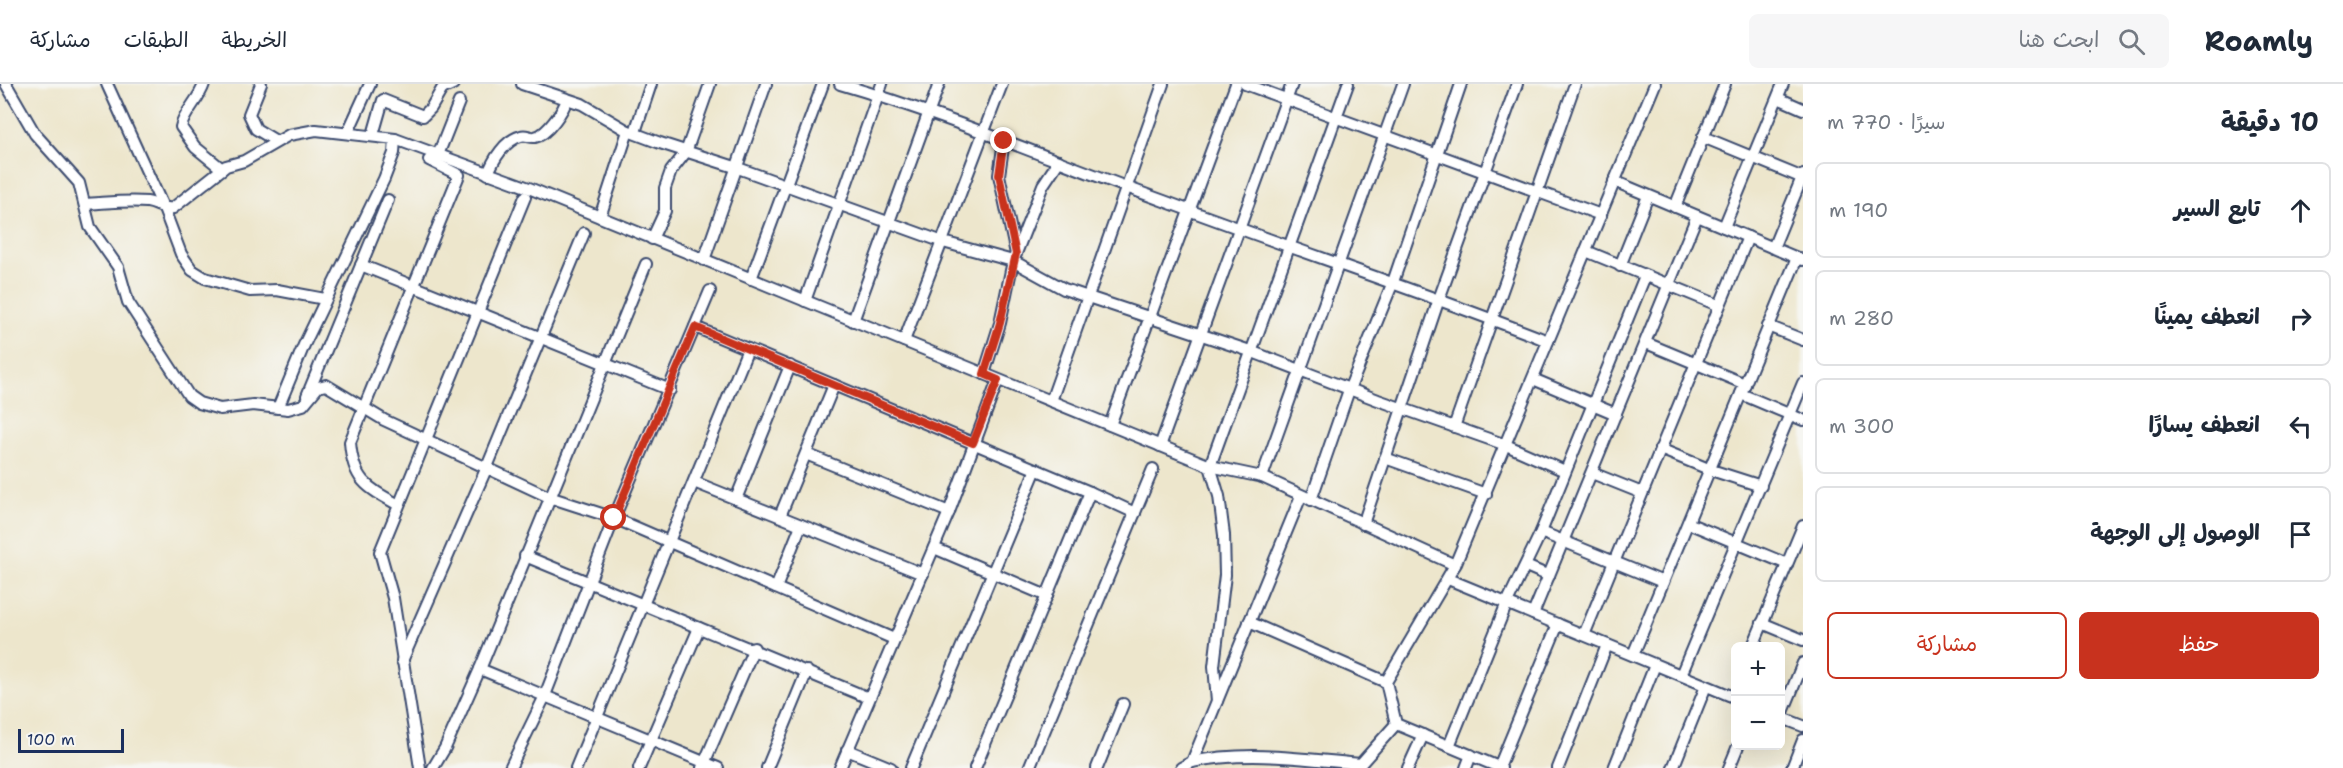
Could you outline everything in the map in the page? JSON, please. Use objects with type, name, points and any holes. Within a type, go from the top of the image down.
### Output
[{"type":"street","points":[[6,84],[35,134],[79,183],[90,227],[118,267],[129,302],[189,396],[200,403],[220,409],[253,405],[288,410],[303,405],[322,385],[363,410],[426,437],[549,497],[614,518],[894,639]]},
{"type":"street","points":[[107,84],[165,209],[181,254],[197,274],[250,291],[278,290],[326,299]]},
{"type":"street","points":[[204,84],[200,98],[183,121],[182,127],[195,147],[222,169]]},
{"type":"street","points":[[261,84],[249,114],[256,129],[276,141]]},
{"type":"street","points":[[348,132],[370,84]]},
{"type":"street","points":[[373,135],[381,101],[423,116],[431,108],[442,89],[453,84]]},
{"type":"street","points":[[522,84],[544,87],[592,109],[632,132],[686,152],[738,168],[944,242],[1014,258],[1044,280],[1250,351],[1349,390],[1506,445],[1565,471]]},
{"type":"street","points":[[600,217],[651,84]]},
{"type":"street","points":[[652,239],[665,211],[665,188],[671,171],[686,152],[710,84]]},
{"type":"street","points":[[704,260],[766,84]]},
{"type":"street","points":[[751,279],[823,84]]},
{"type":"street","points":[[840,84],[878,95],[1059,160],[1189,211],[1393,282],[1548,341]]},
{"type":"street","points":[[805,301],[882,84]]},
{"type":"street","points":[[853,321],[939,84]]},
{"type":"street","points":[[904,341],[944,242],[1002,84]]},
{"type":"street","points":[[1051,401],[1090,297],[1163,84]]},
{"type":"street","points":[[1110,425],[1236,84]]},
{"type":"street","points":[[1245,84],[1436,152],[1601,215]]},
{"type":"street","points":[[1160,446],[1292,84]]},
{"type":"street","points":[[1217,701],[1214,666],[1225,575],[1224,535],[1219,496],[1210,466],[1348,84]]},
{"type":"street","points":[[1262,477],[1403,84]]},
{"type":"street","points":[[1192,762],[1249,622],[1306,498],[1393,282],[1461,84]]},
{"type":"street","points":[[1363,524],[1439,299],[1517,84]]},
{"type":"street","points":[[1454,427],[1536,189],[1575,84]]},
{"type":"street","points":[[1675,207],[1725,84]]},
{"type":"street","points":[[1724,227],[1783,84]]},
{"type":"street","points":[[1396,724],[1386,682],[1455,565],[1601,215],[1652,85]]},
{"type":"street","points":[[1778,98],[1803,109]]},
{"type":"street","points":[[488,174],[492,163],[505,146],[519,136],[537,136],[553,125],[567,99]]},
{"type":"street","points":[[433,157],[459,102]]},
{"type":"street","points":[[85,204],[139,201],[153,203],[165,209],[173,207],[222,169],[244,160],[276,141],[300,132],[348,132],[395,139],[433,157],[488,174],[600,217],[1210,466],[1262,477],[1455,565]]},
{"type":"street","points":[[1703,137],[1803,177],[1773,248]]},
{"type":"street","points":[[278,408],[326,299],[384,178],[394,153],[395,139]]},
{"type":"street","points":[[1004,141],[999,175],[1014,258]]},
{"type":"street","points":[[397,504],[370,489],[356,473],[350,442],[459,175],[433,157]]},
{"type":"street","points":[[984,374],[1000,323],[1014,258],[1043,185],[1059,160]]},
{"type":"street","points":[[1614,182],[1800,259],[1768,326],[1711,470],[1633,655]]},
{"type":"street","points":[[1620,266],[1648,195]]},
{"type":"street","points":[[420,768],[393,598],[380,552],[397,504],[525,197]]},
{"type":"street","points":[[303,405],[388,200]]},
{"type":"street","points":[[1533,614],[1698,216]]},
{"type":"street","points":[[402,661],[487,467],[584,233]]},
{"type":"street","points":[[1584,635],[1718,305],[1748,237]]},
{"type":"street","points":[[1586,251],[1718,305]]},
{"type":"street","points":[[433,768],[445,748],[480,669],[646,264]]},
{"type":"street","points":[[361,265],[670,390]]},
{"type":"street","points":[[1449,746],[1507,603],[1541,532],[1645,276]]},
{"type":"street","points":[[510,768],[544,698],[614,518],[711,291]]},
{"type":"street","points":[[1768,326],[1803,340]]},
{"type":"street","points":[[695,327],[1036,469],[1135,513]]},
{"type":"street","points":[[1646,343],[1695,363],[1803,420]]},
{"type":"street","points":[[576,768],[748,349]]},
{"type":"street","points":[[736,499],[790,366]]},
{"type":"street","points":[[1533,379],[1616,414]]},
{"type":"street","points":[[840,768],[949,512],[998,380]]},
{"type":"street","points":[[1681,675],[1803,383]]},
{"type":"street","points":[[780,516],[834,385]]},
{"type":"street","points":[[1660,449],[1711,470],[1761,486]]},
{"type":"street","points":[[806,454],[949,512]]},
{"type":"street","points":[[1385,458],[1486,494]]},
{"type":"street","points":[[911,768],[1036,469]]},
{"type":"street","points":[[1029,768],[1153,469]]},
{"type":"street","points":[[1592,472],[1642,493]]},
{"type":"street","points":[[694,482],[923,574]]},
{"type":"street","points":[[975,768],[1090,492]]},
{"type":"street","points":[[1688,523],[1787,564]]},
{"type":"street","points":[[776,588],[801,525]]},
{"type":"street","points":[[1755,642],[1803,526]]},
{"type":"street","points":[[1541,532],[1663,582]]},
{"type":"street","points":[[934,548],[1047,596]]},
{"type":"street","points":[[525,556],[699,628],[754,648],[869,698]]},
{"type":"street","points":[[1526,566],[1549,576]]},
{"type":"street","points":[[1448,579],[1706,686],[1731,693]]},
{"type":"street","points":[[1249,622],[1386,682]]},
{"type":"street","points":[[1762,623],[1803,640]]},
{"type":"street","points":[[1396,724],[1500,768],[1558,624]]},
{"type":"street","points":[[639,768],[699,628]]},
{"type":"street","points":[[1558,768],[1607,645]]},
{"type":"street","points":[[703,765],[754,648]]},
{"type":"street","points":[[1785,707],[1803,663]]},
{"type":"street","points":[[1614,768],[1655,665]]},
{"type":"street","points":[[480,669],[703,765],[718,768]]},
{"type":"street","points":[[767,768],[807,671]]},
{"type":"street","points":[[1673,768],[1706,686]]},
{"type":"street","points":[[1097,768],[1123,704]]},
{"type":"street","points":[[1785,719],[1803,726]]},
{"type":"street","points":[[1181,768],[1192,762],[1213,757],[1246,756],[1358,766],[1396,724]]},
{"type":"street","points":[[1408,768],[1423,735]]},
{"type":"street","points":[[1792,768],[1803,740]]},
{"type":"street","points":[[847,750],[891,768]]},
{"type":"street","points":[[1729,768],[1736,750]]},
{"type":"street","points":[[1466,768],[1471,755]]},
{"type":"route","points":[[614,518],[695,327],[973,443],[998,380],[984,374],[1000,323],[1016,254],[1009,233],[999,175],[1004,141]]}]
